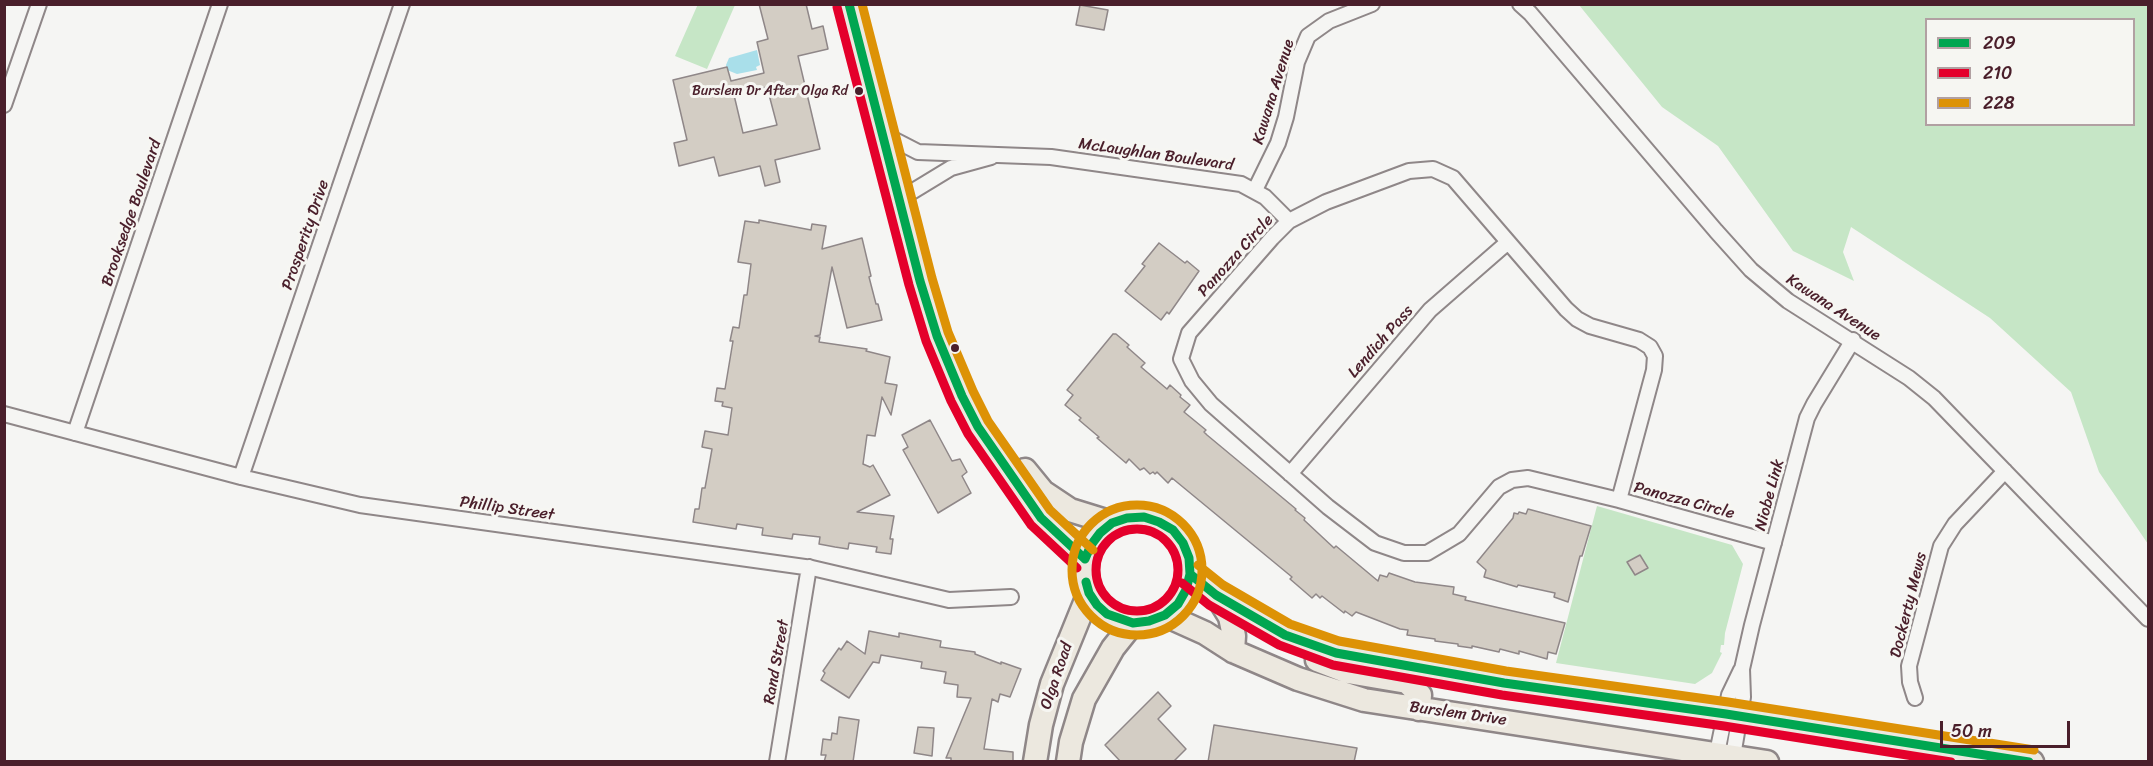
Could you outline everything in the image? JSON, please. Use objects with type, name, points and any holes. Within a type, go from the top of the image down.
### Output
[{"type":"main road","points":[[849,4],[920,281],[938,336],[962,396],[978,427],[1041,518],[1085,559]]},
{"type":"main road","points":[[978,427],[1012,454],[1043,492],[1070,510],[1112,523]]},
{"type":"main road","points":[[1144,517],[1173,530],[1183,543],[1189,558],[1190,574],[1186,590],[1178,604],[1165,615],[1149,621],[1133,623],[1107,614],[1097,605],[1089,593],[1084,571],[1085,559],[1091,545],[1112,523],[1127,518],[1144,517]]},
{"type":"main road","points":[[1190,574],[1216,595],[1285,635],[1312,658],[1348,672],[1407,682],[1420,695],[1419,709]]},
{"type":"main road","name":"Olga Road","points":[[1035,762],[1041,725],[1052,684],[1089,593]]},
{"type":"main road","points":[[1216,595],[1230,616],[1234,636],[1233,651]]},
{"type":"main road","name":"Burslem Drive","points":[[1165,615],[1205,633],[1233,651],[1298,679],[1364,700],[1767,762]]},
{"type":"main road","name":"Olga Road","points":[[1068,762],[1071,742],[1084,699],[1113,648],[1133,623]]},
{"type":"main road","points":[[1285,635],[1336,653],[1504,682],[2032,762]]},
{"type":"main road","points":[[1043,762],[1057,730],[1068,720],[1077,721]]},
{"type":"street","points":[[4,105],[39,4]]},
{"type":"street","name":"Brooksedge Boulevard","points":[[75,433],[219,4]]},
{"type":"street","name":"Prosperity Drive","points":[[241,477],[402,4]]},
{"type":"street","name":"Kawana Avenue","points":[[1255,190],[1278,143],[1286,117],[1297,62],[1308,36],[1329,21],[1372,4]]},
{"type":"street","name":"Kawana Avenue","points":[[1520,4],[1751,270],[1788,301],[1853,340],[1934,398],[2148,619]]},
{"type":"street","name":"McLaughlan Boulevard","points":[[883,134],[918,152],[1004,153],[1051,157],[1241,184],[1265,197],[1289,221]]},
{"type":"street","name":"McLaughlan Boulevard","points":[[900,199],[951,168],[1004,153]]},
{"type":"street","name":"Panozza Circle","points":[[1619,500],[1654,370],[1655,356],[1650,347],[1639,340],[1590,326],[1577,319],[1453,178],[1432,169],[1408,171],[1326,202],[1289,221],[1189,333],[1181,358],[1192,381],[1211,404],[1290,474],[1375,543],[1404,553],[1427,553],[1449,542],[1458,534],[1499,487],[1512,480],[1528,478],[1619,500],[1774,543]]},
{"type":"street","name":"Lendich Pass","points":[[1290,474],[1430,310],[1508,242]]},
{"type":"street","name":"Niobe Link","points":[[1725,755],[1732,715],[1729,694],[1742,669],[1807,418],[1853,340]]},
{"type":"street","name":"Phillip Street","points":[[4,414],[241,477],[360,505],[809,567],[949,600],[1011,597]]},
{"type":"street","name":"Dockerty Mews","points":[[1915,698],[1910,682],[1909,666],[1941,546],[1955,524],[2005,471]]},
{"type":"street","name":"Rand Street","points":[[777,762],[809,567]]},
{"type":"green space","points":[[698,4],[735,5],[707,69],[675,56]]},
{"type":"green space","points":[[1579,5],[2148,5],[2148,544],[2099,472],[2071,392],[1990,318],[1851,227],[1843,252],[1854,281],[1793,251],[1718,146],[1662,107]]},
{"type":"green space","points":[[1597,506],[1732,545],[1743,564],[1724,645],[1721,645],[1720,652],[1722,653],[1712,673],[1695,684],[1556,663]]},
{"type":"water","points":[[757,50],[760,65],[756,67],[757,70],[737,74],[727,70],[726,65],[729,58]]},
{"type":"building","points":[[759,4],[806,4],[812,29],[823,26],[828,49],[798,56],[820,149],[775,160],[780,182],[765,186],[760,166],[719,176],[714,157],[679,166],[674,143],[687,140],[673,80],[727,67],[731,81],[764,73],[757,42],[768,39]],"holes":[[[767,87],[777,125],[743,133],[734,95]]]},
{"type":"building","points":[[1080,5],[1108,10],[1104,30],[1076,25]]},
{"type":"building","points":[[759,220],[811,230],[812,224],[826,226],[822,249],[862,238],[871,276],[869,277],[882,320],[847,328],[832,267],[820,335],[815,336],[820,337],[819,342],[867,349],[866,351],[890,357],[885,383],[897,385],[891,415],[882,397],[875,436],[867,435],[863,464],[870,467],[873,465],[890,495],[857,512],[894,516],[890,539],[893,539],[891,554],[876,552],[877,547],[849,543],[848,549],[819,544],[820,537],[793,534],[792,539],[762,535],[763,528],[737,524],[736,529],[693,522],[695,509],[699,509],[702,488],[705,488],[712,449],[702,447],[705,431],[728,435],[732,408],[722,406],[723,402],[715,401],[717,388],[725,389],[733,327],[739,328],[744,295],[747,295],[751,264],[738,262],[745,221],[759,223]]},
{"type":"building","points":[[1159,243],[1199,271],[1169,314],[1167,312],[1161,320],[1125,291],[1145,266],[1142,264]]},
{"type":"building","points":[[1113,334],[1129,345],[1127,347],[1145,363],[1141,367],[1167,389],[1170,385],[1181,395],[1180,397],[1190,405],[1184,412],[1206,430],[1204,432],[1207,435],[1296,509],[1305,518],[1304,520],[1334,548],[1336,546],[1378,581],[1380,575],[1387,577],[1389,573],[1415,582],[1454,587],[1453,594],[1466,597],[1465,600],[1565,623],[1556,654],[1548,652],[1547,659],[1519,651],[1519,654],[1500,649],[1499,652],[1407,635],[1408,630],[1356,612],[1352,616],[1345,611],[1344,613],[1322,596],[1320,598],[1316,594],[1312,598],[1290,579],[1292,577],[1172,478],[1168,483],[1157,472],[1150,474],[1144,468],[1140,470],[1129,459],[1126,463],[1097,438],[1099,437],[1079,420],[1081,418],[1065,405],[1073,395],[1067,390]]},
{"type":"building","points":[[930,420],[952,461],[960,459],[967,472],[962,476],[971,493],[938,513],[903,450],[908,447],[902,435]]},
{"type":"building","points":[[1528,509],[1591,526],[1582,556],[1580,556],[1568,602],[1554,597],[1555,593],[1518,585],[1517,587],[1484,577],[1486,570],[1477,562],[1513,518],[1514,513],[1526,514]]},
{"type":"building","points":[[1640,555],[1648,568],[1635,575],[1627,562]]},
{"type":"building","points":[[869,631],[899,637],[899,633],[941,641],[940,647],[975,652],[975,654],[1001,664],[1001,662],[1021,669],[1010,697],[1000,694],[998,702],[992,699],[984,749],[1013,752],[1013,762],[951,762],[951,758],[946,758],[971,698],[957,697],[958,685],[944,683],[946,672],[921,668],[922,662],[881,655],[879,663],[873,662],[849,698],[821,680],[825,673],[823,671],[839,648],[841,650],[847,641],[865,654]]},
{"type":"building","points":[[1158,692],[1171,706],[1158,719],[1186,749],[1173,762],[1121,762],[1105,745]]},
{"type":"building","points":[[839,717],[859,720],[853,762],[824,762],[826,755],[821,755],[823,739],[831,740],[832,733],[837,734]]},
{"type":"building","points":[[1214,725],[1357,748],[1354,762],[1208,762]]},
{"type":"building","points":[[918,727],[934,728],[932,756],[914,753]]},
{"type":"transit line","name":"209","points":[[849,4],[920,281],[937,336],[962,396],[978,427],[1041,518],[1085,559]]},
{"type":"transit line","name":"228","points":[[862,4],[948,332],[988,421],[1050,510],[1093,550]]},
{"type":"transit line","name":"210","points":[[837,7],[909,285],[926,341],[951,401],[968,434],[1031,525],[1077,568]]},
{"type":"transit line","name":"228","points":[[1137,505],[1162,510],[1183,524],[1197,545],[1202,570],[1197,595],[1183,616],[1162,630],[1137,635],[1112,630],[1091,616],[1077,595],[1072,570],[1077,545],[1091,524],[1112,510],[1137,505]]},
{"type":"transit line","name":"209","points":[[1085,559],[1091,545],[1112,523],[1127,518],[1144,517],[1173,530],[1183,543],[1189,558],[1190,574],[1186,590],[1178,604],[1165,615],[1149,621],[1133,623],[1107,614],[1089,593],[1086,582]]},
{"type":"transit line","name":"210","points":[[1137,529],[1153,533],[1166,541],[1174,554],[1178,570],[1174,586],[1166,599],[1153,607],[1137,611],[1121,607],[1108,599],[1100,586],[1096,570],[1100,554],[1108,541],[1121,533],[1137,529]]},
{"type":"transit line","name":"228","points":[[1198,565],[1223,585],[1290,624],[1339,641],[1506,671],[1728,702],[2034,750]]},
{"type":"transit line","name":"209","points":[[1190,574],[1216,595],[1285,635],[1336,653],[1504,683],[1726,714],[2029,762]]},
{"type":"transit line","name":"210","points":[[1182,583],[1209,605],[1279,645],[1333,665],[1502,695],[1724,726],[1951,762]]},
{"type":"place","name":"Burslem Dr After Olga Rd","points":[[859,91]]}]
